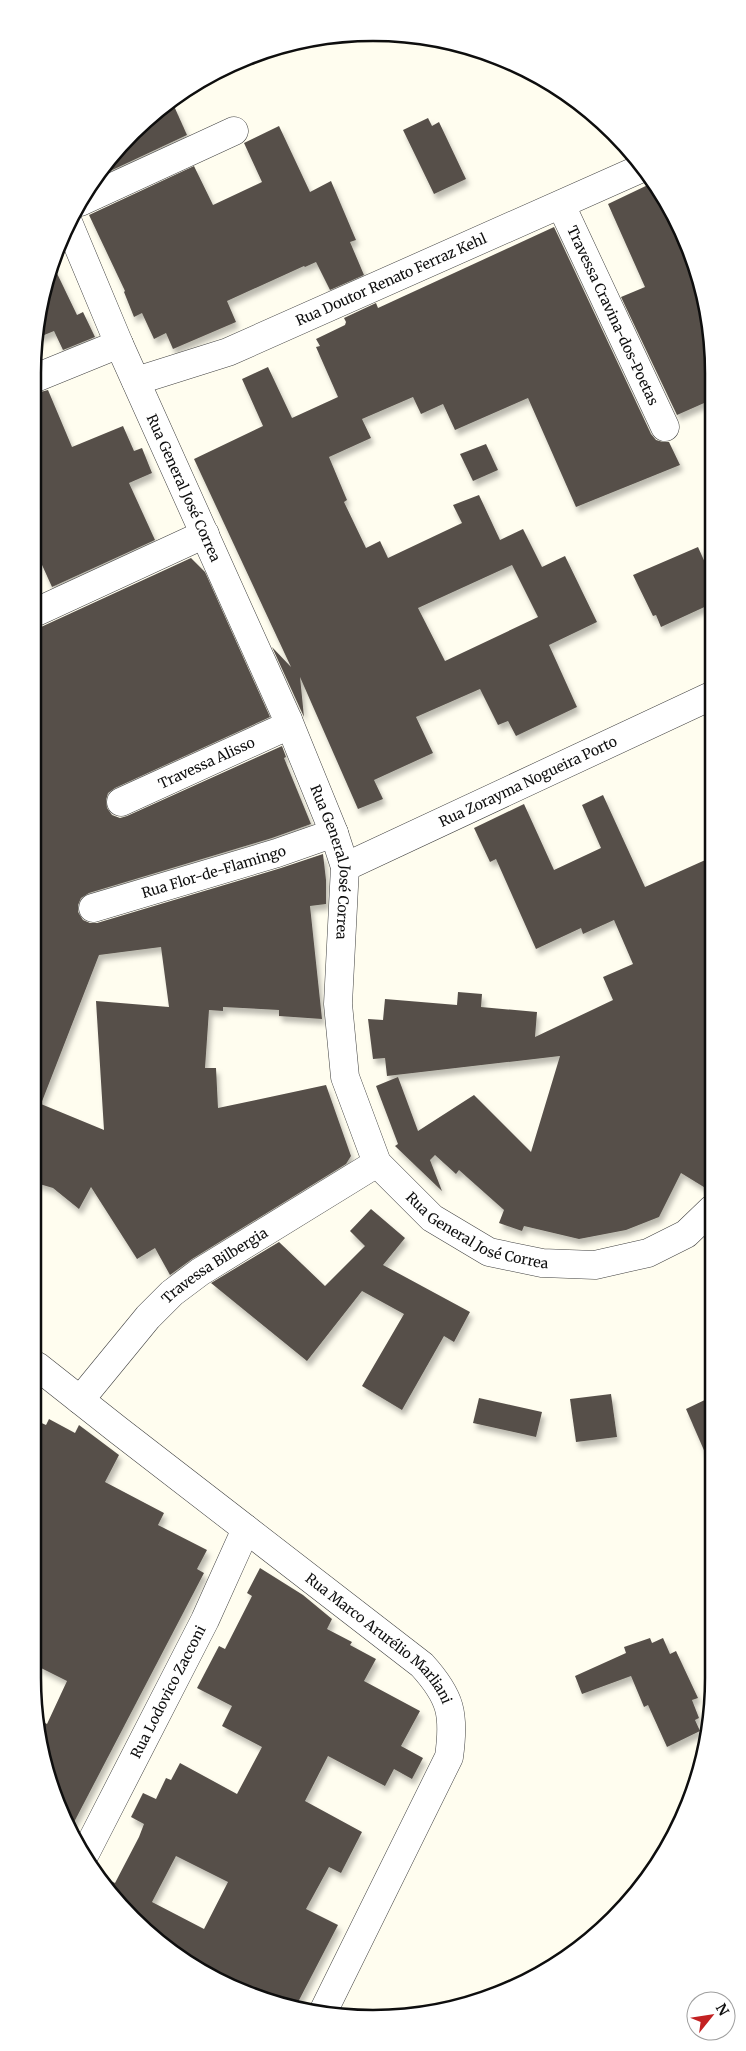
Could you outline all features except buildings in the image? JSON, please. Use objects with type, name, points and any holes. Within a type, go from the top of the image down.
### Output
[{"type":"street","points":[[93,196],[234,131]]},
{"type":"street","name":"Rua Doutor Renato Ferraz Kehl","points":[[136,381],[228,352],[636,171]]},
{"type":"street","name":"Travessa Cravina-dos-Poetas","points":[[561,205],[665,427]]},
{"type":"street","name":"Rua General José Correa","points":[[72,233],[119,344],[288,720],[334,832],[345,867],[338,1004],[345,1077],[376,1163],[432,1218],[489,1252],[542,1263],[595,1265],[648,1253],[686,1234],[705,1216]]},
{"type":"street","points":[[41,375],[119,344]]},
{"type":"street","points":[[41,610],[205,534]]},
{"type":"street","name":"Rua Zorayma Nogueira Porto","points":[[345,867],[705,699]]},
{"type":"street","name":"Travessa Alisso","points":[[121,802],[283,728],[288,720]]},
{"type":"street","name":"Rua Flor-de-Flamingo","points":[[93,908],[277,853],[334,832]]},
{"type":"street","name":"Travessa Bilbergia","points":[[80,1400],[148,1316],[172,1293],[200,1272],[376,1163]]},
{"type":"street","name":"Rua Marco Arurélio Marliani","points":[[41,1369],[422,1664],[438,1682],[449,1704],[453,1729],[449,1757],[326,2006]]},
{"type":"street","name":"Rua Lodovico Zacconi","points":[[88,1848],[205,1620],[246,1529]]}]
